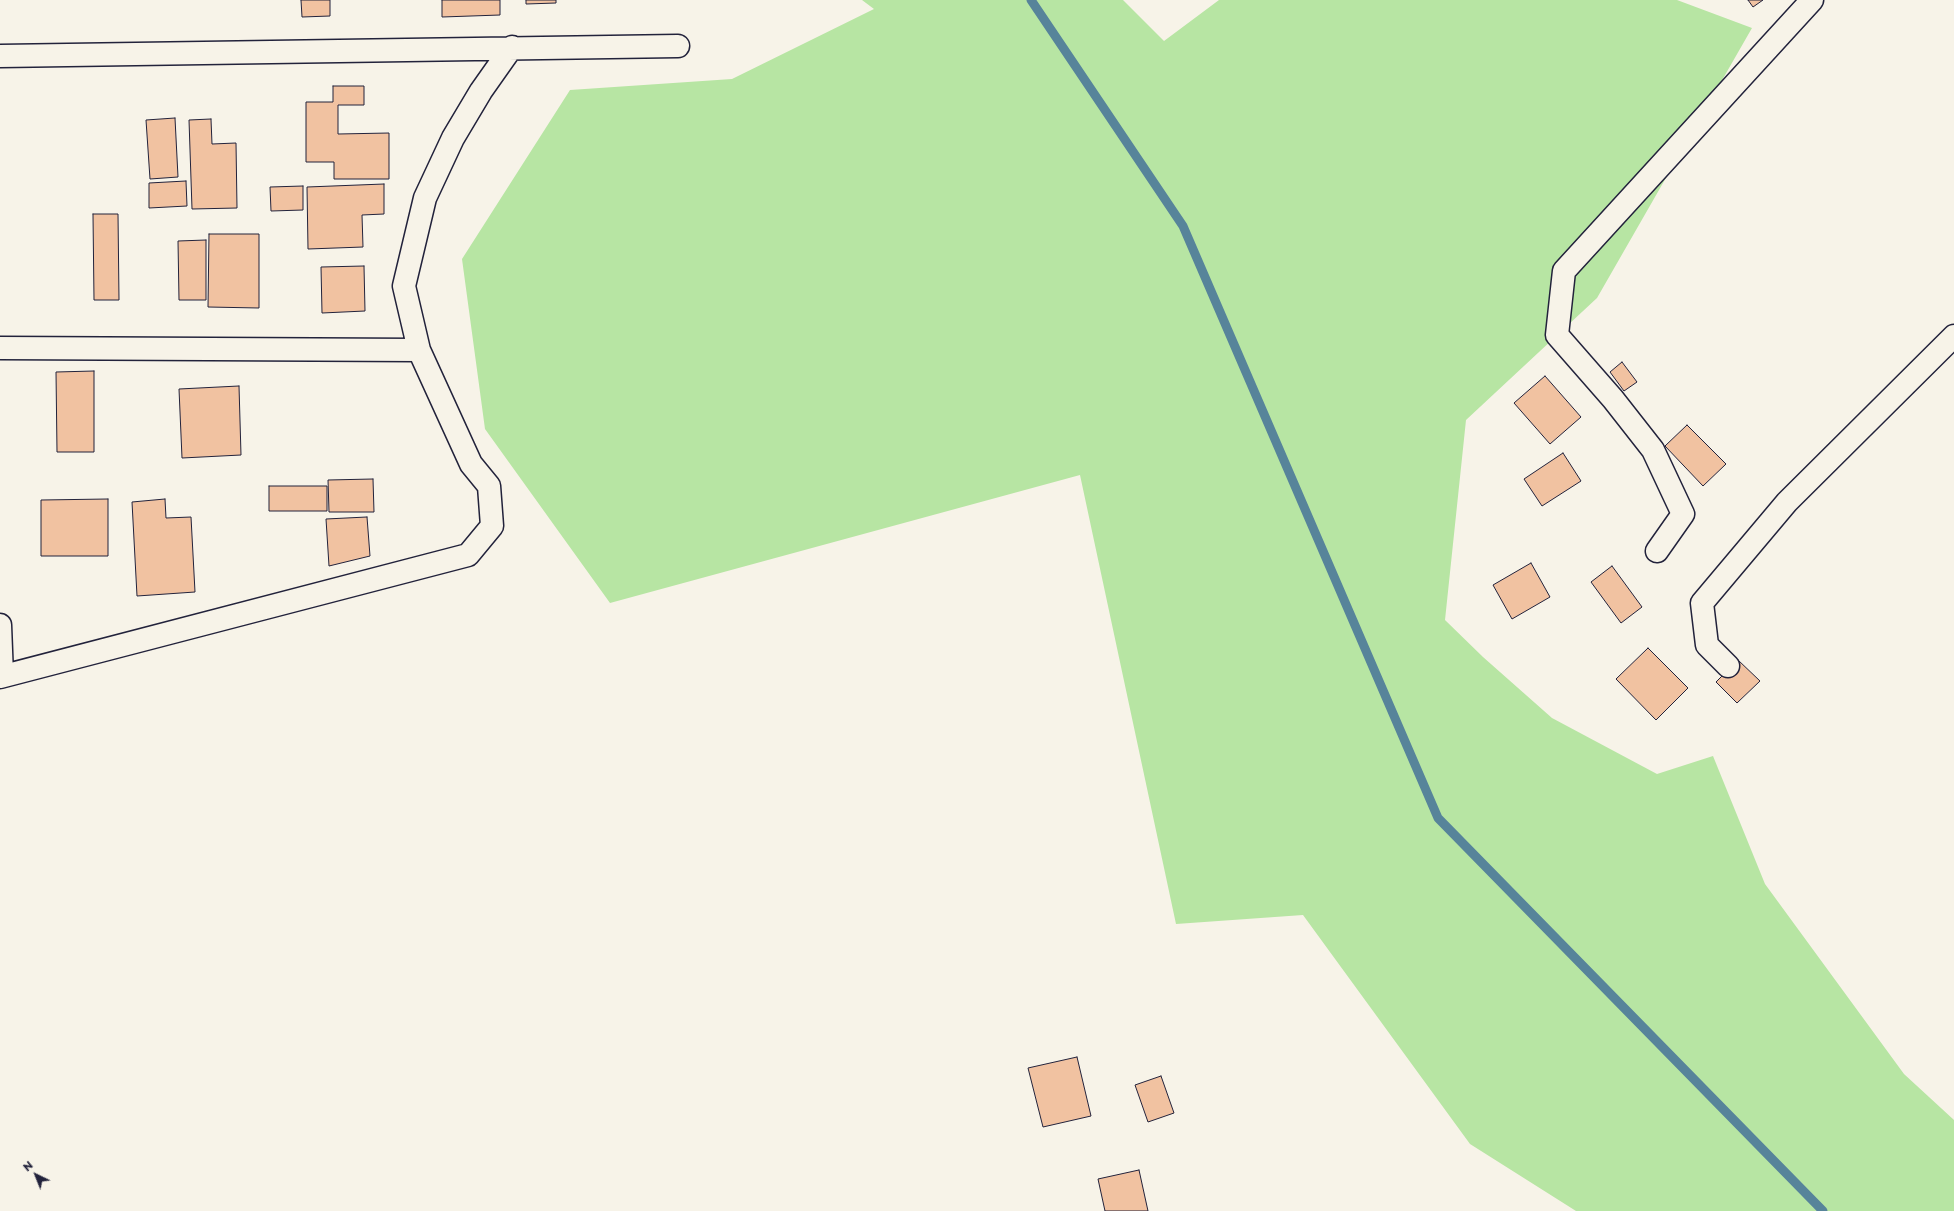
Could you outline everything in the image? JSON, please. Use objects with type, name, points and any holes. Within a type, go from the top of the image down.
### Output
[{"type":"street","points":[[1657,551],[1683,514],[1653,450],[1613,399],[1557,335],[1564,271],[1812,0]]},
{"type":"street","points":[[0,56],[512,47],[678,46]]},
{"type":"street","points":[[0,625],[1,676],[468,555],[492,526],[489,486],[471,464],[419,350],[404,286],[425,198],[453,138],[481,91],[512,47]]},
{"type":"street","points":[[1728,666],[1707,645],[1702,603],[1787,502],[1954,336]]},
{"type":"street","points":[[0,348],[419,350]]},
{"type":"green space","points":[[862,0],[1123,0],[1164,41],[1219,0],[1677,0],[1752,28],[1597,298],[1466,420],[1445,620],[1483,657],[1552,718],[1657,774],[1713,756],[1765,884],[1904,1074],[1954,1120],[1954,1211],[1576,1211],[1470,1144],[1303,915],[1176,924],[1080,475],[610,603],[485,429],[462,259],[570,90],[732,79],[874,9]]},
{"type":"building","points":[[301,0],[330,0],[330,16],[302,17]]},
{"type":"building","points":[[442,0],[500,0],[500,15],[442,17]]},
{"type":"building","points":[[526,0],[556,0],[556,3],[526,4]]},
{"type":"building","points":[[1748,0],[1763,0],[1753,7]]},
{"type":"building","points":[[333,86],[364,86],[364,105],[338,105],[338,134],[389,133],[389,179],[334,179],[334,162],[306,162],[306,102],[333,102]]},
{"type":"building","points":[[175,118],[178,177],[150,179],[146,120]]},
{"type":"building","points":[[211,119],[212,144],[236,143],[237,208],[192,209],[189,120]]},
{"type":"building","points":[[186,181],[187,206],[149,208],[149,183]]},
{"type":"building","points":[[384,184],[384,214],[362,215],[363,247],[308,249],[307,187]]},
{"type":"building","points":[[303,186],[303,210],[271,211],[270,187]]},
{"type":"building","points":[[93,214],[118,214],[119,300],[94,300]]},
{"type":"building","points":[[209,234],[259,234],[259,308],[208,307]]},
{"type":"building","points":[[206,240],[206,300],[179,300],[178,241]]},
{"type":"building","points":[[364,266],[365,311],[322,313],[321,267]]},
{"type":"building","points":[[1622,362],[1637,382],[1624,391],[1610,372]]},
{"type":"building","points":[[94,371],[94,452],[57,452],[56,372]]},
{"type":"building","points":[[1545,376],[1581,417],[1550,444],[1514,403]]},
{"type":"building","points":[[239,386],[241,455],[182,458],[179,389]]},
{"type":"building","points":[[1687,425],[1726,464],[1703,486],[1665,446]]},
{"type":"building","points":[[1563,453],[1581,481],[1542,506],[1524,479]]},
{"type":"building","points":[[373,479],[374,512],[329,512],[328,480]]},
{"type":"building","points":[[269,486],[327,486],[327,511],[269,511]]},
{"type":"building","points":[[108,499],[108,556],[41,556],[41,500]]},
{"type":"building","points":[[165,499],[166,518],[191,517],[195,592],[137,596],[132,502]]},
{"type":"building","points":[[367,517],[370,556],[329,566],[326,519]]},
{"type":"building","points":[[1531,563],[1550,597],[1512,619],[1493,585]]},
{"type":"building","points":[[1612,566],[1642,607],[1621,623],[1591,582]]},
{"type":"building","points":[[1648,648],[1688,688],[1656,720],[1616,679]]},
{"type":"building","points":[[1738,660],[1760,681],[1737,703],[1716,682]]},
{"type":"building","points":[[1077,1057],[1091,1116],[1043,1127],[1028,1068]]},
{"type":"building","points":[[1161,1076],[1174,1113],[1148,1122],[1135,1085]]},
{"type":"building","points":[[1139,1170],[1148,1211],[1105,1211],[1098,1179]]},
{"type":"waterway","points":[[1031,0],[1183,226],[1438,818],[1823,1211]]}]
